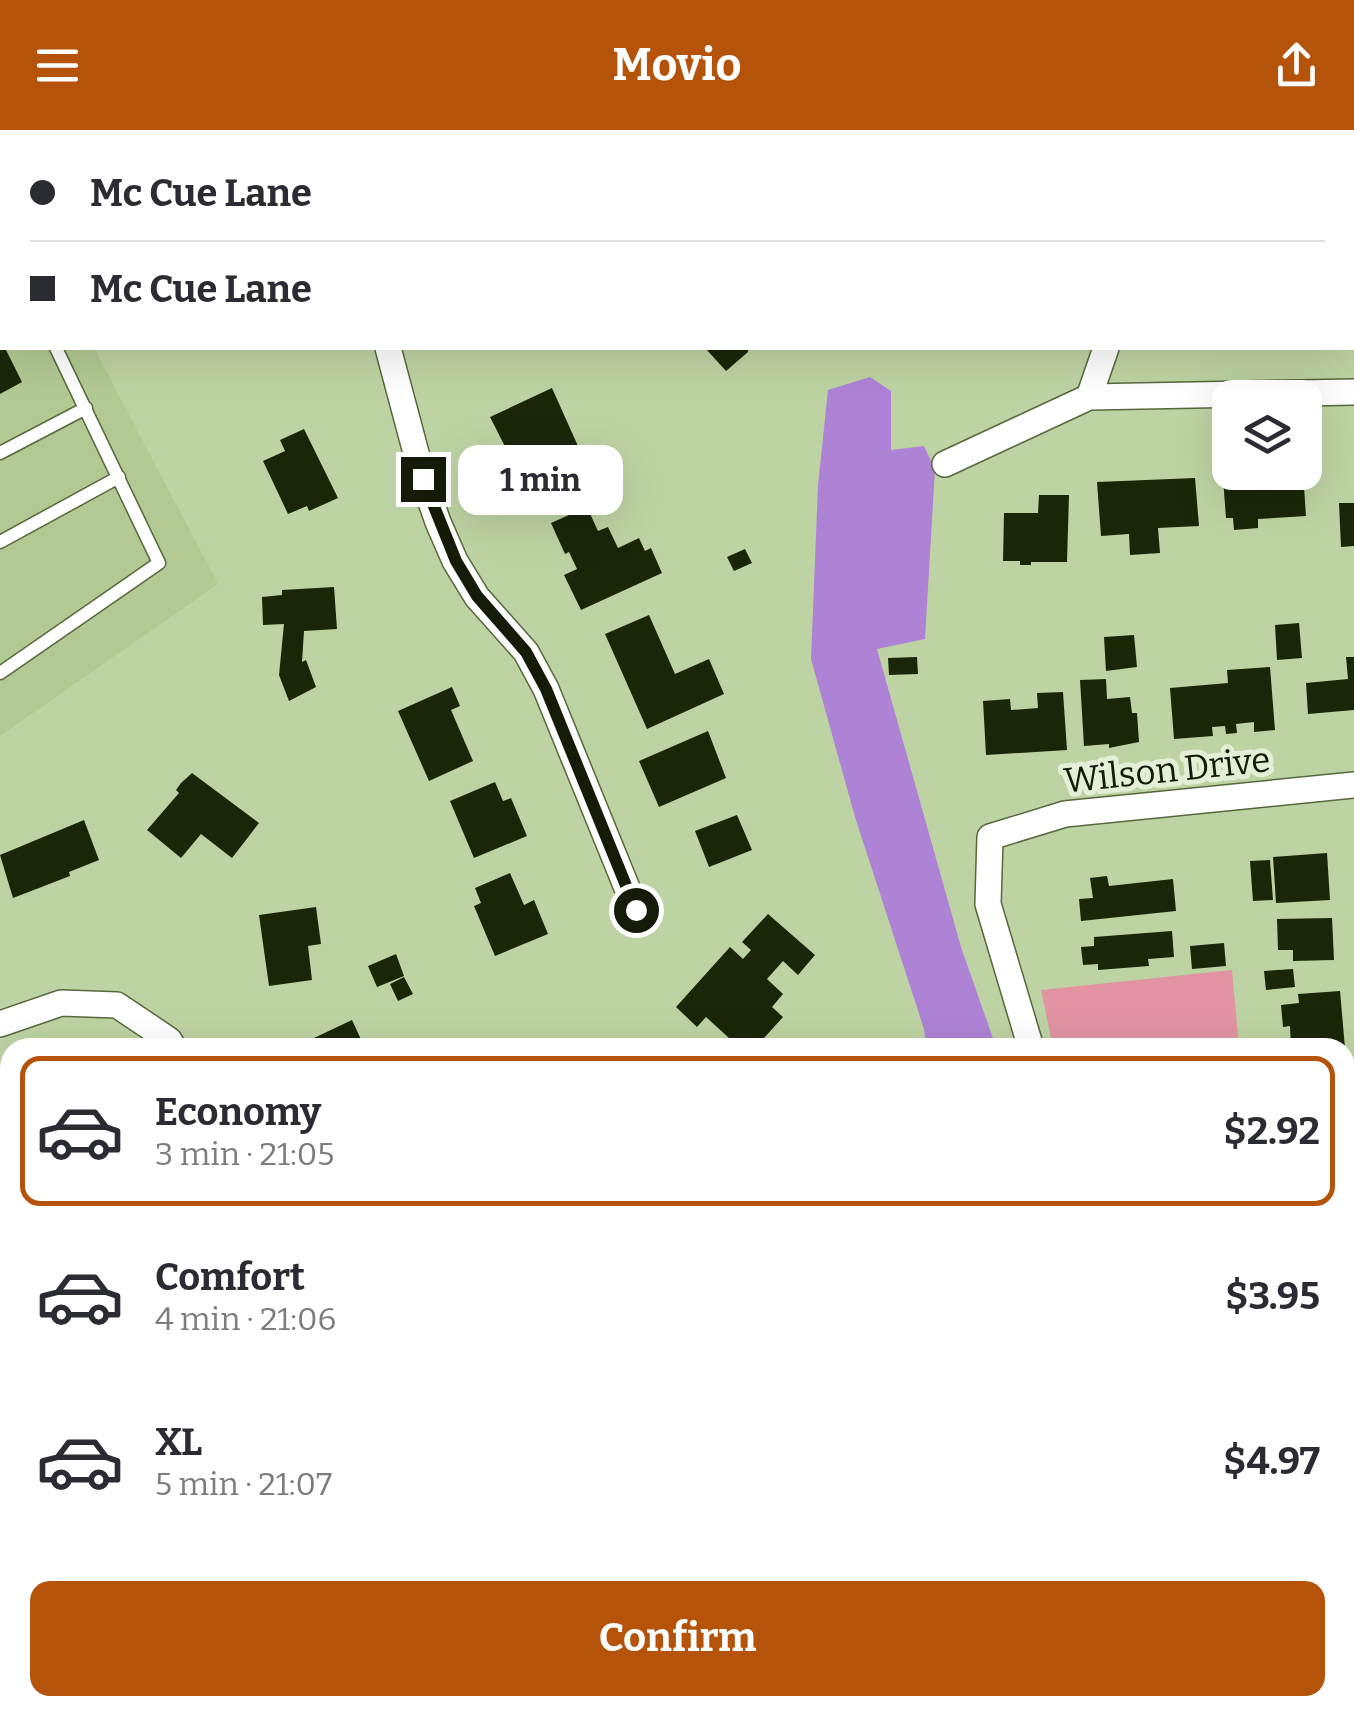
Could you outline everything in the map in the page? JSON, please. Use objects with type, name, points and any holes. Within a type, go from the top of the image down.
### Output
[{"type":"street","points":[[389,350],[438,522],[477,596],[526,652],[546,689],[636,910]]},
{"type":"street","points":[[1089,397],[1105,350]]},
{"type":"street","points":[[945,464],[1089,397],[1354,392]]},
{"type":"street","name":"Wilson Drive","points":[[1028,1038],[988,904],[990,837],[1065,814],[1354,785]]},
{"type":"street","points":[[0,1024],[61,1003],[118,1005],[166,1038]]},
{"type":"lane","points":[[0,673],[159,563],[57,350]]},
{"type":"lane","points":[[0,453],[86,408]]},
{"type":"lane","points":[[0,542],[118,477]]},
{"type":"shaded area","points":[[0,350],[95,350],[218,584],[0,736]]},
{"type":"shaded area","points":[[870,377],[891,391],[891,450],[924,446],[935,469],[925,639],[877,649],[961,947],[993,1038],[925,1038],[855,817],[811,659],[818,485],[828,390]]},
{"type":"shaded area","points":[[1232,970],[1238,1038],[1051,1038],[1041,990]]},
{"type":"building","points":[[0,350],[6,350],[22,382],[0,394]]},
{"type":"building","points":[[707,350],[748,350],[748,352],[726,371]]},
{"type":"building","points":[[552,388],[586,464],[557,476],[561,485],[525,501],[512,472],[517,470],[490,417]]},
{"type":"building","points":[[304,429],[338,498],[309,511],[307,506],[288,514],[263,461],[285,451],[280,440]]},
{"type":"building","points":[[1195,478],[1199,526],[1158,528],[1160,553],[1130,555],[1129,534],[1101,536],[1097,482]]},
{"type":"building","points":[[1224,490],[1304,490],[1306,516],[1258,519],[1258,528],[1234,530],[1233,518],[1226,518]]},
{"type":"building","points":[[1039,495],[1069,495],[1067,562],[1020,565],[1020,561],[1003,561],[1004,513],[1038,513]]},
{"type":"building","points":[[1339,503],[1354,503],[1354,546],[1341,547]]},
{"type":"building","points":[[587,507],[598,531],[608,527],[618,548],[639,538],[645,551],[651,548],[662,573],[581,610],[564,575],[577,569],[569,552],[565,554],[551,523]]},
{"type":"building","points":[[745,549],[752,563],[734,571],[727,557]]},
{"type":"building","points":[[334,587],[337,629],[304,631],[302,662],[306,660],[316,687],[289,701],[279,675],[284,624],[263,625],[262,597],[282,595],[282,590]]},
{"type":"building","points":[[649,615],[675,674],[709,659],[724,694],[647,729],[605,634]]},
{"type":"building","points":[[1299,623],[1302,658],[1277,660],[1275,625]]},
{"type":"building","points":[[1134,635],[1137,667],[1106,671],[1104,637]]},
{"type":"building","points":[[917,657],[918,674],[889,675],[888,658]]},
{"type":"building","points":[[1346,657],[1354,657],[1354,710],[1308,714],[1306,683],[1348,679]]},
{"type":"building","points":[[1270,667],[1275,730],[1254,732],[1254,722],[1236,724],[1237,733],[1226,734],[1225,726],[1212,727],[1213,736],[1174,739],[1170,688],[1228,683],[1227,670]]},
{"type":"building","points":[[1106,679],[1107,699],[1130,697],[1132,713],[1137,713],[1139,742],[1109,748],[1109,744],[1084,746],[1080,680]]},
{"type":"building","points":[[452,687],[460,706],[451,710],[473,761],[429,781],[398,711]]},
{"type":"building","points":[[1063,692],[1067,750],[986,755],[983,701],[1010,699],[1011,710],[1038,708],[1037,693]]},
{"type":"building","points":[[708,731],[726,778],[659,807],[639,761]]},
{"type":"building","points":[[192,773],[259,823],[232,858],[201,834],[181,858],[147,830]]},
{"type":"building","points":[[495,782],[503,801],[511,798],[527,836],[474,858],[450,801]]},
{"type":"building","points":[[737,815],[752,850],[709,867],[695,831]]},
{"type":"building","points":[[84,820],[99,860],[13,898],[0,855]]},
{"type":"building","points":[[1327,853],[1330,900],[1276,903],[1273,857]]},
{"type":"building","points":[[1270,860],[1273,900],[1253,901],[1250,861]]},
{"type":"building","points":[[510,873],[524,905],[534,900],[548,934],[495,956],[474,906],[481,903],[475,888]]},
{"type":"building","points":[[1107,876],[1109,886],[1173,879],[1176,911],[1081,921],[1079,899],[1093,898],[1090,878]]},
{"type":"building","points":[[316,907],[321,944],[308,946],[312,980],[269,986],[259,915]]},
{"type":"building","points":[[768,914],[815,955],[798,975],[783,961],[767,979],[783,994],[772,1007],[783,1017],[764,1038],[729,1038],[706,1017],[697,1027],[676,1007],[730,947],[743,959],[751,950],[742,942]]},
{"type":"building","points":[[1332,918],[1334,960],[1293,961],[1293,950],[1278,950],[1277,919]]},
{"type":"building","points":[[1172,931],[1174,957],[1148,959],[1149,966],[1098,970],[1098,964],[1083,965],[1081,947],[1094,946],[1094,937]]},
{"type":"building","points":[[1224,943],[1226,966],[1192,969],[1190,946]]},
{"type":"building","points":[[396,954],[404,976],[377,987],[368,966]]},
{"type":"building","points":[[1293,969],[1295,987],[1266,990],[1264,971]]},
{"type":"building","points":[[404,977],[413,994],[398,1001],[390,984]]},
{"type":"building","points":[[1340,991],[1344,1038],[1291,1038],[1290,1026],[1283,1027],[1281,1005],[1299,1003],[1298,994]]},
{"type":"building","points":[[352,1020],[360,1038],[314,1038]]},
{"type":"route","points":[[423,479],[456,561],[477,596],[526,652],[546,689],[636,910]]}]
